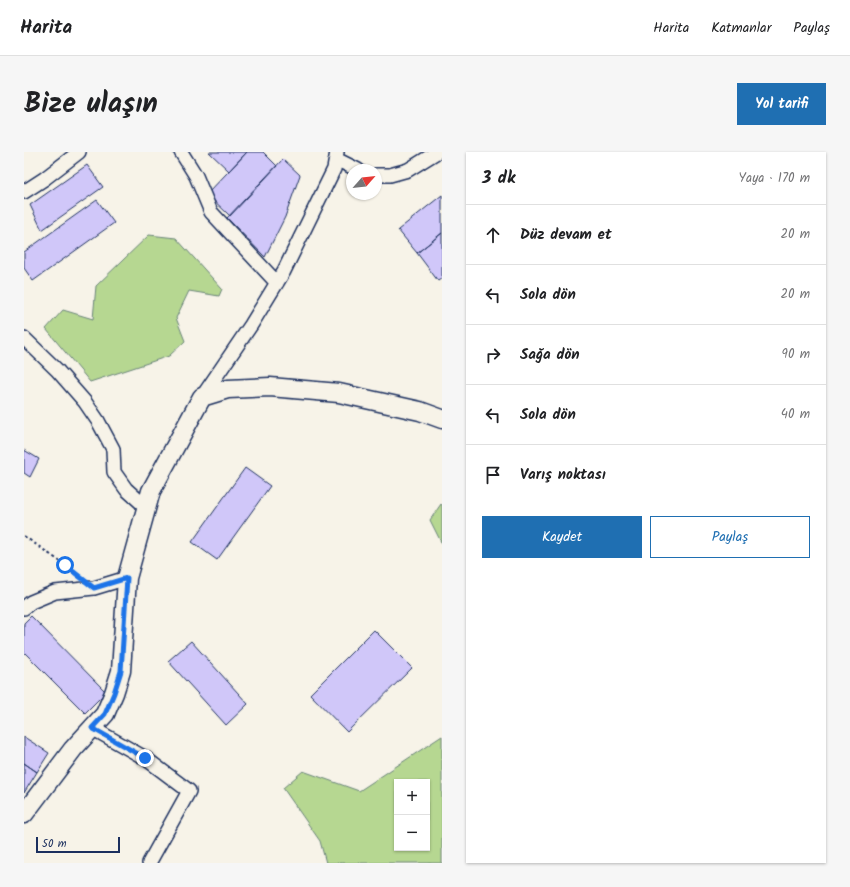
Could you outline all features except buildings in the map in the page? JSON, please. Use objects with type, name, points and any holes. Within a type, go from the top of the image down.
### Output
[{"type":"street","points":[[24,192],[79,152]]},
{"type":"street","points":[[181,152],[196,176],[211,212],[277,283]]},
{"type":"street","points":[[382,175],[390,175],[408,170],[437,152]]},
{"type":"street","points":[[24,814],[73,749],[105,714],[114,693],[121,671],[127,578],[151,491],[202,397],[251,326],[284,271],[334,169],[336,156],[349,164]]},
{"type":"street","points":[[24,338],[57,370],[85,402],[98,421],[112,449],[114,472],[126,489],[147,508]]},
{"type":"street","points":[[202,397],[228,389],[270,387],[339,393],[420,411],[442,419]]},
{"type":"street","points":[[24,608],[31,602],[55,592],[94,588],[127,578]]},
{"type":"street","points":[[92,728],[145,758],[189,791],[149,863]]},
{"type":"path","points":[[24,536],[94,588]]},
{"type":"green space","points":[[149,235],[176,238],[222,289],[219,296],[189,291],[176,318],[185,341],[169,356],[90,382],[46,329],[63,310],[93,319],[96,286]]},
{"type":"green space","points":[[441,504],[442,505],[442,544],[430,520]]},
{"type":"green space","points":[[442,736],[442,863],[326,863],[320,841],[283,788],[303,771],[359,791]]},
{"type":"route","points":[[65,565],[94,588],[127,578],[121,671],[105,714],[92,728],[145,758]]}]
